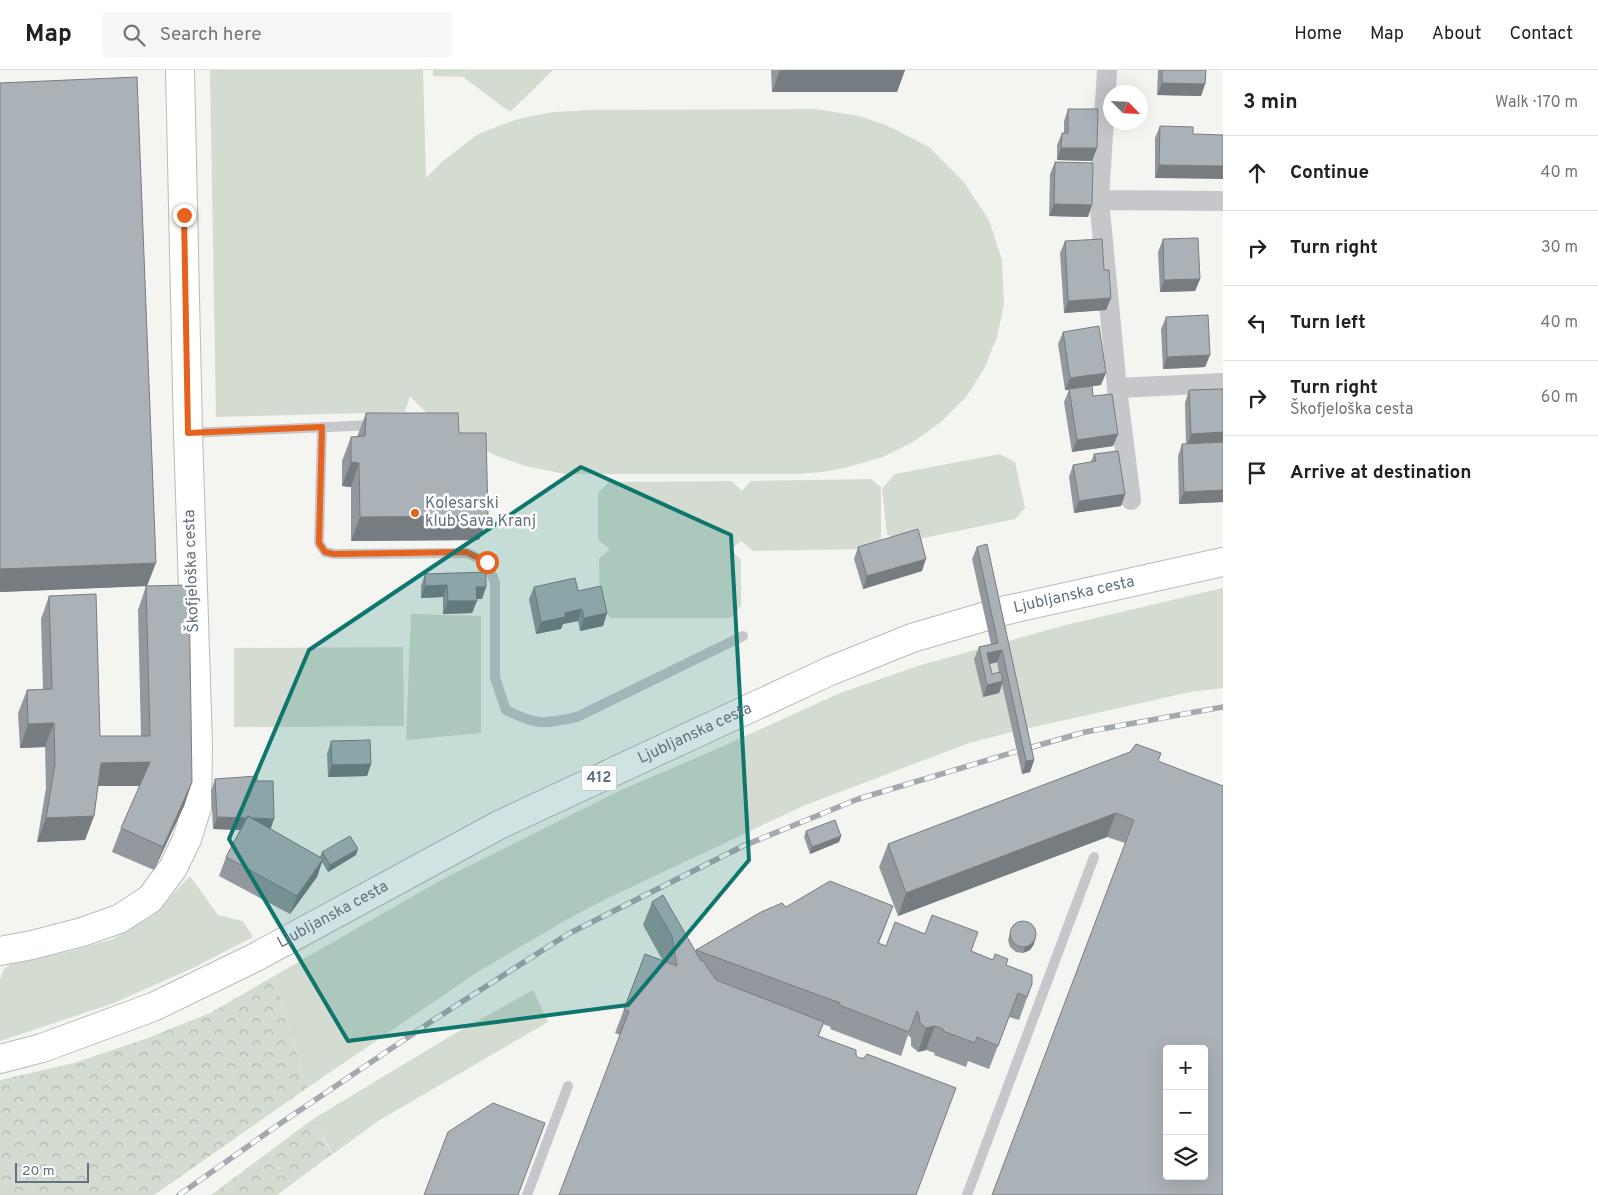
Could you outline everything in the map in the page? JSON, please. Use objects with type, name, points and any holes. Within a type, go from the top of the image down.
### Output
[{"type":"main road","name":"Škofjeloška cesta","points":[[0,951],[32,946],[82,932],[119,919],[150,899],[172,868],[187,839],[196,808],[198,745],[188,433],[180,70]]},
{"type":"main road","name":"Ljubljanska cesta","points":[[0,1059],[42,1048],[153,1007],[254,958],[499,825],[830,671],[912,638],[1007,610],[1223,562]]},
{"type":"street","points":[[1107,70],[1099,200],[1117,388],[1131,500]]},
{"type":"street","points":[[1099,200],[1223,201]]},
{"type":"street","points":[[1117,388],[1223,383]]},
{"type":"lane","points":[[188,433],[388,425]]},
{"type":"lane","points":[[322,427],[319,543],[325,552],[334,554],[466,552],[487,562],[495,583],[495,678],[506,710],[526,720],[548,724],[577,717],[744,636]]},
{"type":"lane","points":[[967,1195],[1094,857]]},
{"type":"lane","points":[[527,1195],[568,1086]]},
{"type":"highlighted area","points":[[581,467],[731,535],[749,860],[628,1005],[348,1041],[229,839],[309,650]]},
{"type":"green space","points":[[210,70],[423,70],[426,178],[443,161],[478,134],[518,119],[553,112],[589,110],[816,109],[859,116],[886,125],[929,147],[963,181],[989,220],[1002,260],[1004,304],[997,337],[984,369],[966,397],[941,422],[913,442],[883,457],[823,472],[798,474],[565,474],[525,466],[492,454],[436,423],[410,396],[405,412],[216,417]]},
{"type":"green space","points":[[433,70],[553,70],[510,112],[463,77],[433,76]]},
{"type":"green space","points":[[1000,454],[1015,462],[1025,508],[1015,519],[900,543],[887,534],[882,489],[895,474]]},
{"type":"green space","points":[[871,479],[881,487],[881,540],[871,549],[753,551],[741,541],[731,550],[741,560],[741,606],[731,618],[611,618],[600,607],[599,559],[610,549],[598,540],[598,493],[609,482],[732,481],[742,491],[751,481]]},
{"type":"green space","points":[[1223,588],[1223,688],[1190,692],[969,743],[803,806],[606,899],[568,919],[479,971],[307,1088],[274,976],[443,879],[621,790],[840,693],[921,665],[1066,625]]},
{"type":"green space","points":[[411,614],[481,616],[481,733],[406,740]]},
{"type":"green space","points":[[403,647],[404,726],[234,727],[234,648]]},
{"type":"green space","points":[[190,876],[218,915],[243,921],[253,937],[195,967],[114,1003],[0,1041],[0,980],[4,969],[12,963],[67,952],[113,939],[153,915]]},
{"type":"green space","points":[[274,976],[307,1088],[154,1195],[0,1195],[0,1080],[74,1063],[148,1038],[210,1013]]},
{"type":"green space","points":[[533,990],[548,1022],[378,1121],[333,1154],[313,1119],[454,1034]]},
{"type":"green space","points":[[313,1119],[332,1154],[277,1195],[211,1195]]},
{"type":"building","points":[[1162,70],[1206,70],[1205,84],[1162,83]]},
{"type":"building","points":[[137,77],[156,563],[0,569],[0,83]]},
{"type":"building","points":[[1068,109],[1098,109],[1097,148],[1061,148],[1062,133],[1068,133]]},
{"type":"building","points":[[1160,126],[1193,127],[1193,134],[1223,135],[1223,166],[1159,165]]},
{"type":"building","points":[[1055,162],[1093,163],[1092,205],[1054,204]]},
{"type":"building","points":[[1198,238],[1200,279],[1164,280],[1163,239]]},
{"type":"building","points":[[1102,239],[1104,270],[1109,270],[1111,298],[1068,301],[1065,241]]},
{"type":"building","points":[[1208,315],[1210,355],[1167,357],[1166,317]]},
{"type":"building","points":[[1099,326],[1106,373],[1070,378],[1063,332]]},
{"type":"building","points":[[1092,386],[1093,396],[1112,394],[1118,434],[1077,440],[1069,389]]},
{"type":"building","points":[[1223,389],[1223,432],[1191,434],[1189,390]]},
{"type":"building","name":"Kolesarski klub Sava Kranj","points":[[366,413],[458,413],[459,433],[486,433],[488,516],[360,517],[359,463],[351,462],[351,437],[365,436]]},
{"type":"building","points":[[1223,442],[1223,490],[1184,492],[1182,444]]},
{"type":"building","points":[[1118,451],[1125,494],[1079,501],[1073,465],[1096,461],[1094,454]]},
{"type":"building","points":[[918,529],[926,559],[867,576],[858,547]]},
{"type":"building","points":[[987,544],[1034,760],[1026,761],[1002,650],[987,653],[992,674],[1001,672],[1003,681],[987,685],[979,647],[998,643],[977,547]]},
{"type":"building","points":[[486,572],[486,587],[476,587],[477,601],[448,601],[447,585],[425,586],[425,574]]},
{"type":"building","points":[[575,578],[578,591],[601,586],[607,613],[584,618],[582,609],[565,613],[565,617],[541,622],[534,587]]},
{"type":"building","points":[[189,585],[192,782],[163,847],[121,828],[150,762],[101,763],[94,816],[46,818],[55,764],[54,723],[28,724],[27,690],[52,689],[49,596],[96,594],[100,736],[150,736],[146,586]]},
{"type":"building","points":[[370,740],[371,764],[332,765],[331,741]]},
{"type":"building","points":[[1136,744],[1161,753],[1158,761],[1223,786],[1223,1195],[992,1195],[1134,820],[1116,813],[906,893],[888,844],[1130,752]]},
{"type":"building","points":[[257,776],[257,781],[273,781],[274,819],[252,818],[248,816],[247,818],[217,817],[215,779]]},
{"type":"building","points":[[248,816],[323,859],[297,896],[226,857]]},
{"type":"building","points":[[835,820],[841,836],[812,847],[806,831]]},
{"type":"building","points":[[350,836],[358,849],[330,865],[322,852]]},
{"type":"building","points":[[830,881],[893,906],[878,943],[886,946],[895,922],[925,934],[932,915],[978,932],[971,951],[993,960],[995,954],[1008,959],[1006,965],[1032,975],[1032,984],[1027,997],[1018,993],[998,1046],[977,1037],[975,1043],[935,1026],[926,1028],[920,1023],[917,1011],[909,1032],[839,1005],[840,1003],[696,950],[761,912],[782,903],[786,907]]},
{"type":"building","points":[[663,895],[701,961],[703,961],[716,980],[824,1022],[818,1036],[856,1050],[856,1055],[859,1058],[864,1058],[867,1054],[956,1088],[916,1195],[559,1195],[629,1011],[624,1009],[645,954],[677,966],[672,936],[652,902]]},
{"type":"building","points":[[1023,921],[1032,925],[1036,934],[1032,943],[1023,947],[1014,943],[1010,934],[1014,925]]},
{"type":"building","points":[[493,1103],[545,1123],[518,1195],[424,1195],[448,1132]]},
{"type":"railway","points":[[179,1195],[278,1125],[432,1021],[568,934],[743,846],[858,799],[1018,751],[1085,732],[1223,707]]},
{"type":"place","name":"Kolesarski klub Sava Kranj","points":[[415,513]]},
{"type":"route","points":[[184,215],[188,433],[322,427],[319,482],[319,543],[325,552],[334,554],[466,552],[487,562]]}]
